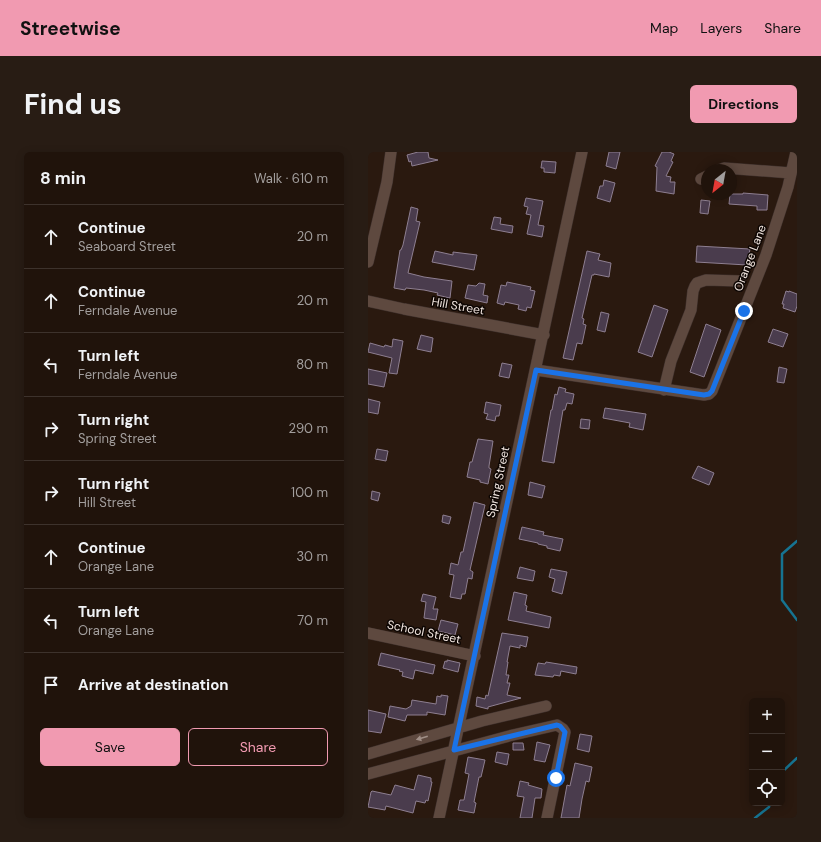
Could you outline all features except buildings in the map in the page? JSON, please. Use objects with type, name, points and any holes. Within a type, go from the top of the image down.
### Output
[{"type":"street","points":[[368,262],[387,182],[392,152]]},
{"type":"street","name":"Spring Street","points":[[439,818],[544,335],[582,152]]},
{"type":"street","name":"Orange Lane","points":[[664,390],[704,395],[709,394],[712,391],[766,255],[780,214],[796,152]]},
{"type":"street","points":[[737,169],[791,173]]},
{"type":"street","points":[[536,370],[664,390],[671,361],[691,310],[693,291],[697,283],[706,280],[740,281]]},
{"type":"street","name":"Hill Street","points":[[368,301],[544,335]]},
{"type":"street","name":"School Street","points":[[368,633],[475,656]]},
{"type":"street","points":[[368,754],[459,728],[546,706]]},
{"type":"street","points":[[368,774],[554,724],[560,726],[565,732],[547,818]]},
{"type":"waterway","points":[[797,541],[782,554],[782,600],[797,620]]},
{"type":"waterway","points":[[784,770],[797,758]]},
{"type":"waterway","points":[[755,818],[769,806]]},
{"type":"route","points":[[556,778],[565,732],[560,726],[554,724],[454,750],[536,370],[704,395],[709,394],[712,391],[744,311]]}]
